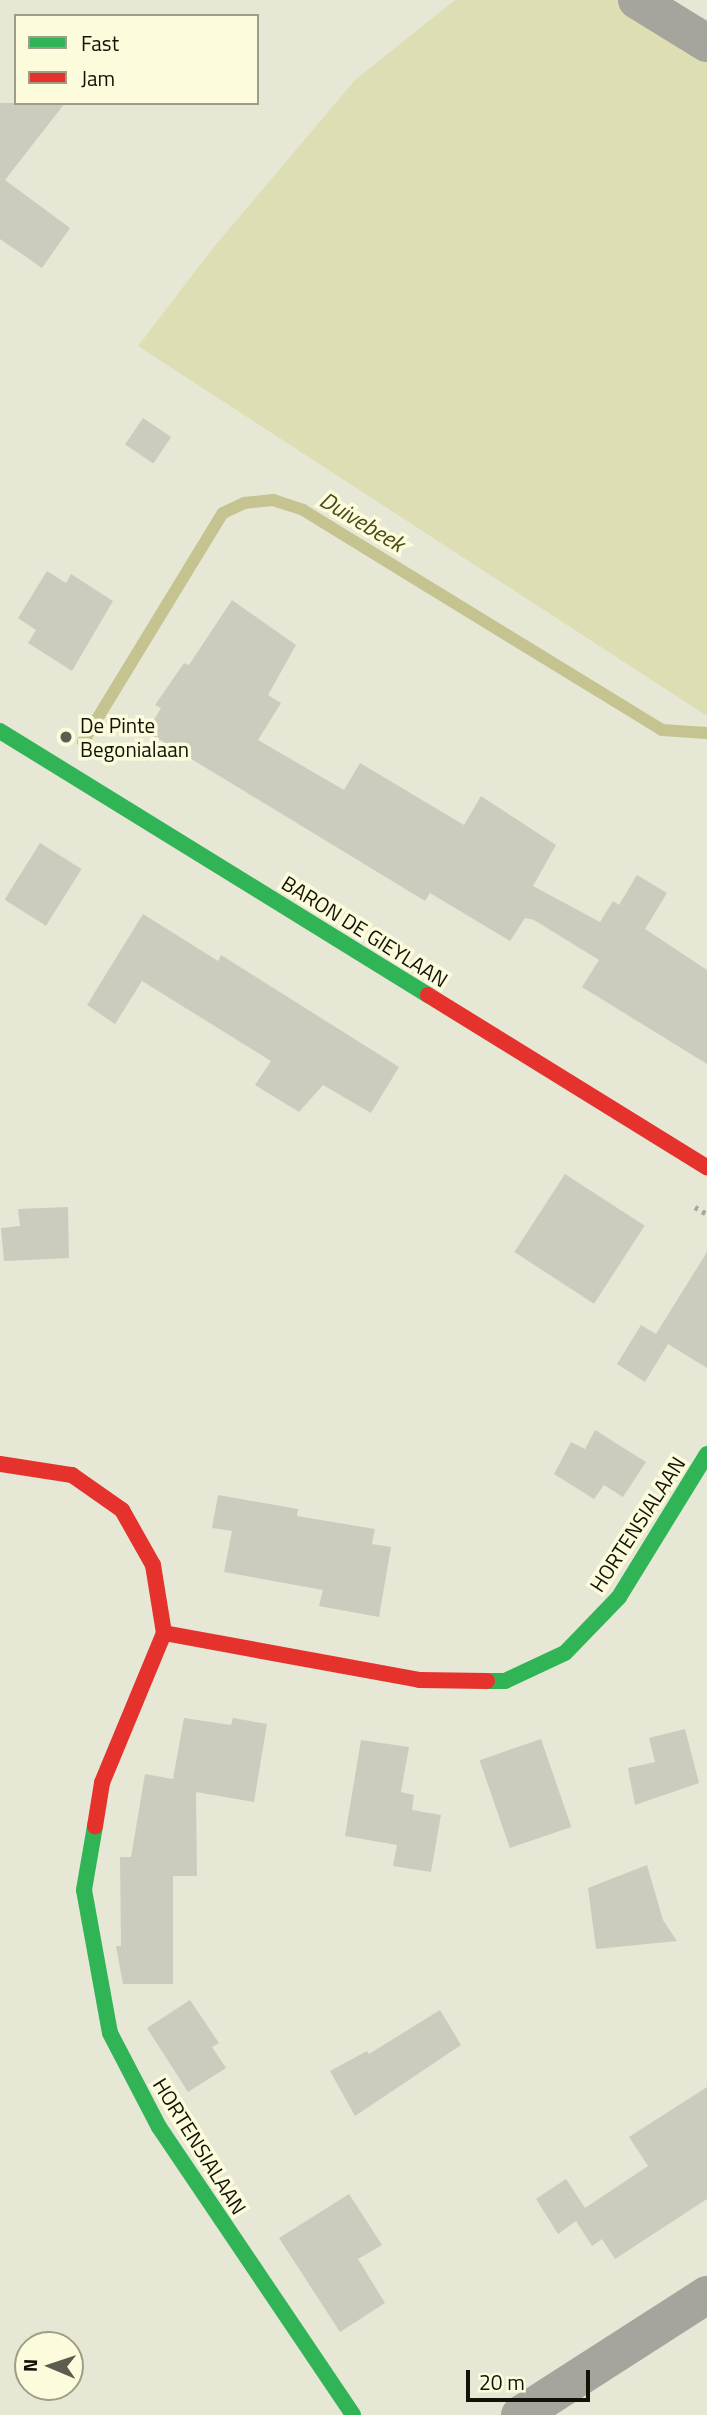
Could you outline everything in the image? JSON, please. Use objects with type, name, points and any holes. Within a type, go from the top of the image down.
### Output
[{"type":"street","points":[[637,0],[707,43]]},
{"type":"street","name":"BARON DE GIEYLAAN","points":[[0,731],[707,1167]]},
{"type":"street","name":"HORTENSIALAAN","points":[[353,2415],[159,2127],[110,2033],[84,1889],[102,1783],[164,1633],[419,1680],[505,1681],[565,1653],[618,1597],[707,1454]]},
{"type":"street","points":[[0,1464],[72,1475],[122,1510],[153,1565],[164,1633]]},
{"type":"street","points":[[520,2415],[707,2295]]},
{"type":"green space","points":[[455,0],[620,0],[707,55],[707,716],[138,346],[213,248],[355,80]]},
{"type":"building","points":[[0,103],[63,105],[5,180],[70,228],[42,268],[0,239]]},
{"type":"building","points":[[143,418],[171,437],[153,464],[125,445]]},
{"type":"building","points":[[47,571],[66,583],[71,574],[113,601],[72,671],[28,643],[36,630],[18,618]]},
{"type":"building","points":[[232,600],[296,645],[268,695],[281,703],[258,740],[344,790],[360,763],[464,825],[481,796],[556,845],[533,886],[600,922],[613,901],[619,905],[637,875],[667,893],[645,929],[707,970],[707,1064],[582,987],[599,960],[534,920],[525,918],[510,941],[430,893],[425,901],[147,732],[161,708],[155,705],[184,663],[189,665]]},
{"type":"building","points":[[40,843],[82,869],[46,926],[4,900]]},
{"type":"building","points":[[143,914],[218,961],[221,955],[399,1067],[371,1113],[323,1085],[299,1112],[255,1085],[271,1061],[142,981],[115,1024],[87,1005]]},
{"type":"building","points":[[565,1174],[645,1226],[594,1304],[514,1252]]},
{"type":"building","points":[[68,1207],[69,1258],[4,1261],[1,1228],[20,1226],[18,1209]]},
{"type":"building","points":[[707,1252],[707,1368],[668,1344],[645,1382],[617,1364],[641,1325],[656,1334]]},
{"type":"building","points":[[595,1430],[646,1462],[623,1497],[604,1485],[594,1499],[554,1474],[571,1442],[585,1449]]},
{"type":"building","points":[[218,1495],[298,1509],[297,1516],[375,1529],[372,1544],[391,1547],[379,1617],[319,1606],[323,1590],[224,1572],[232,1531],[212,1528]]},
{"type":"building","points":[[184,1718],[231,1725],[233,1718],[267,1724],[254,1802],[196,1792],[197,1876],[173,1876],[173,1984],[123,1984],[116,1946],[121,1946],[120,1857],[131,1857],[145,1774],[173,1779]]},
{"type":"building","points":[[685,1729],[699,1783],[635,1805],[628,1768],[655,1762],[649,1738]]},
{"type":"building","points":[[541,1739],[571,1827],[510,1848],[480,1760]]},
{"type":"building","points":[[361,1740],[409,1747],[401,1792],[414,1795],[412,1810],[441,1815],[431,1872],[393,1866],[397,1845],[345,1836]]},
{"type":"building","points":[[647,1865],[663,1920],[677,1941],[596,1949],[588,1888]]},
{"type":"building","points":[[190,2000],[219,2043],[212,2047],[226,2068],[188,2092],[147,2028]]},
{"type":"building","points":[[440,2010],[461,2045],[355,2116],[330,2071],[367,2051],[369,2054]]},
{"type":"building","points":[[707,2087],[707,2199],[615,2259],[602,2239],[592,2246],[576,2221],[558,2234],[536,2199],[566,2179],[585,2208],[648,2166],[629,2137]]},
{"type":"building","points":[[349,2194],[382,2245],[358,2259],[385,2303],[340,2332],[279,2238]]},
{"type":"waterway","name":"Duivebeek","points":[[83,742],[223,513],[244,503],[273,500],[303,510],[662,730],[707,733]]},
{"type":"traffic: fast","points":[[0,731],[428,995]]},
{"type":"traffic: fast","points":[[487,1681],[505,1681],[565,1653],[619,1597],[707,1454]]},
{"type":"traffic: fast","points":[[95,1826],[84,1890],[110,2033],[159,2127],[353,2415]]},
{"type":"traffic: jam","points":[[428,995],[707,1167]]},
{"type":"traffic: jam","points":[[0,1464],[72,1475],[122,1510],[153,1565],[164,1633],[102,1783],[95,1826]]},
{"type":"traffic: jam","points":[[164,1633],[419,1680],[487,1681]]},
{"type":"place","name":"De Pinte Begonialaan","points":[[66,737]]}]
